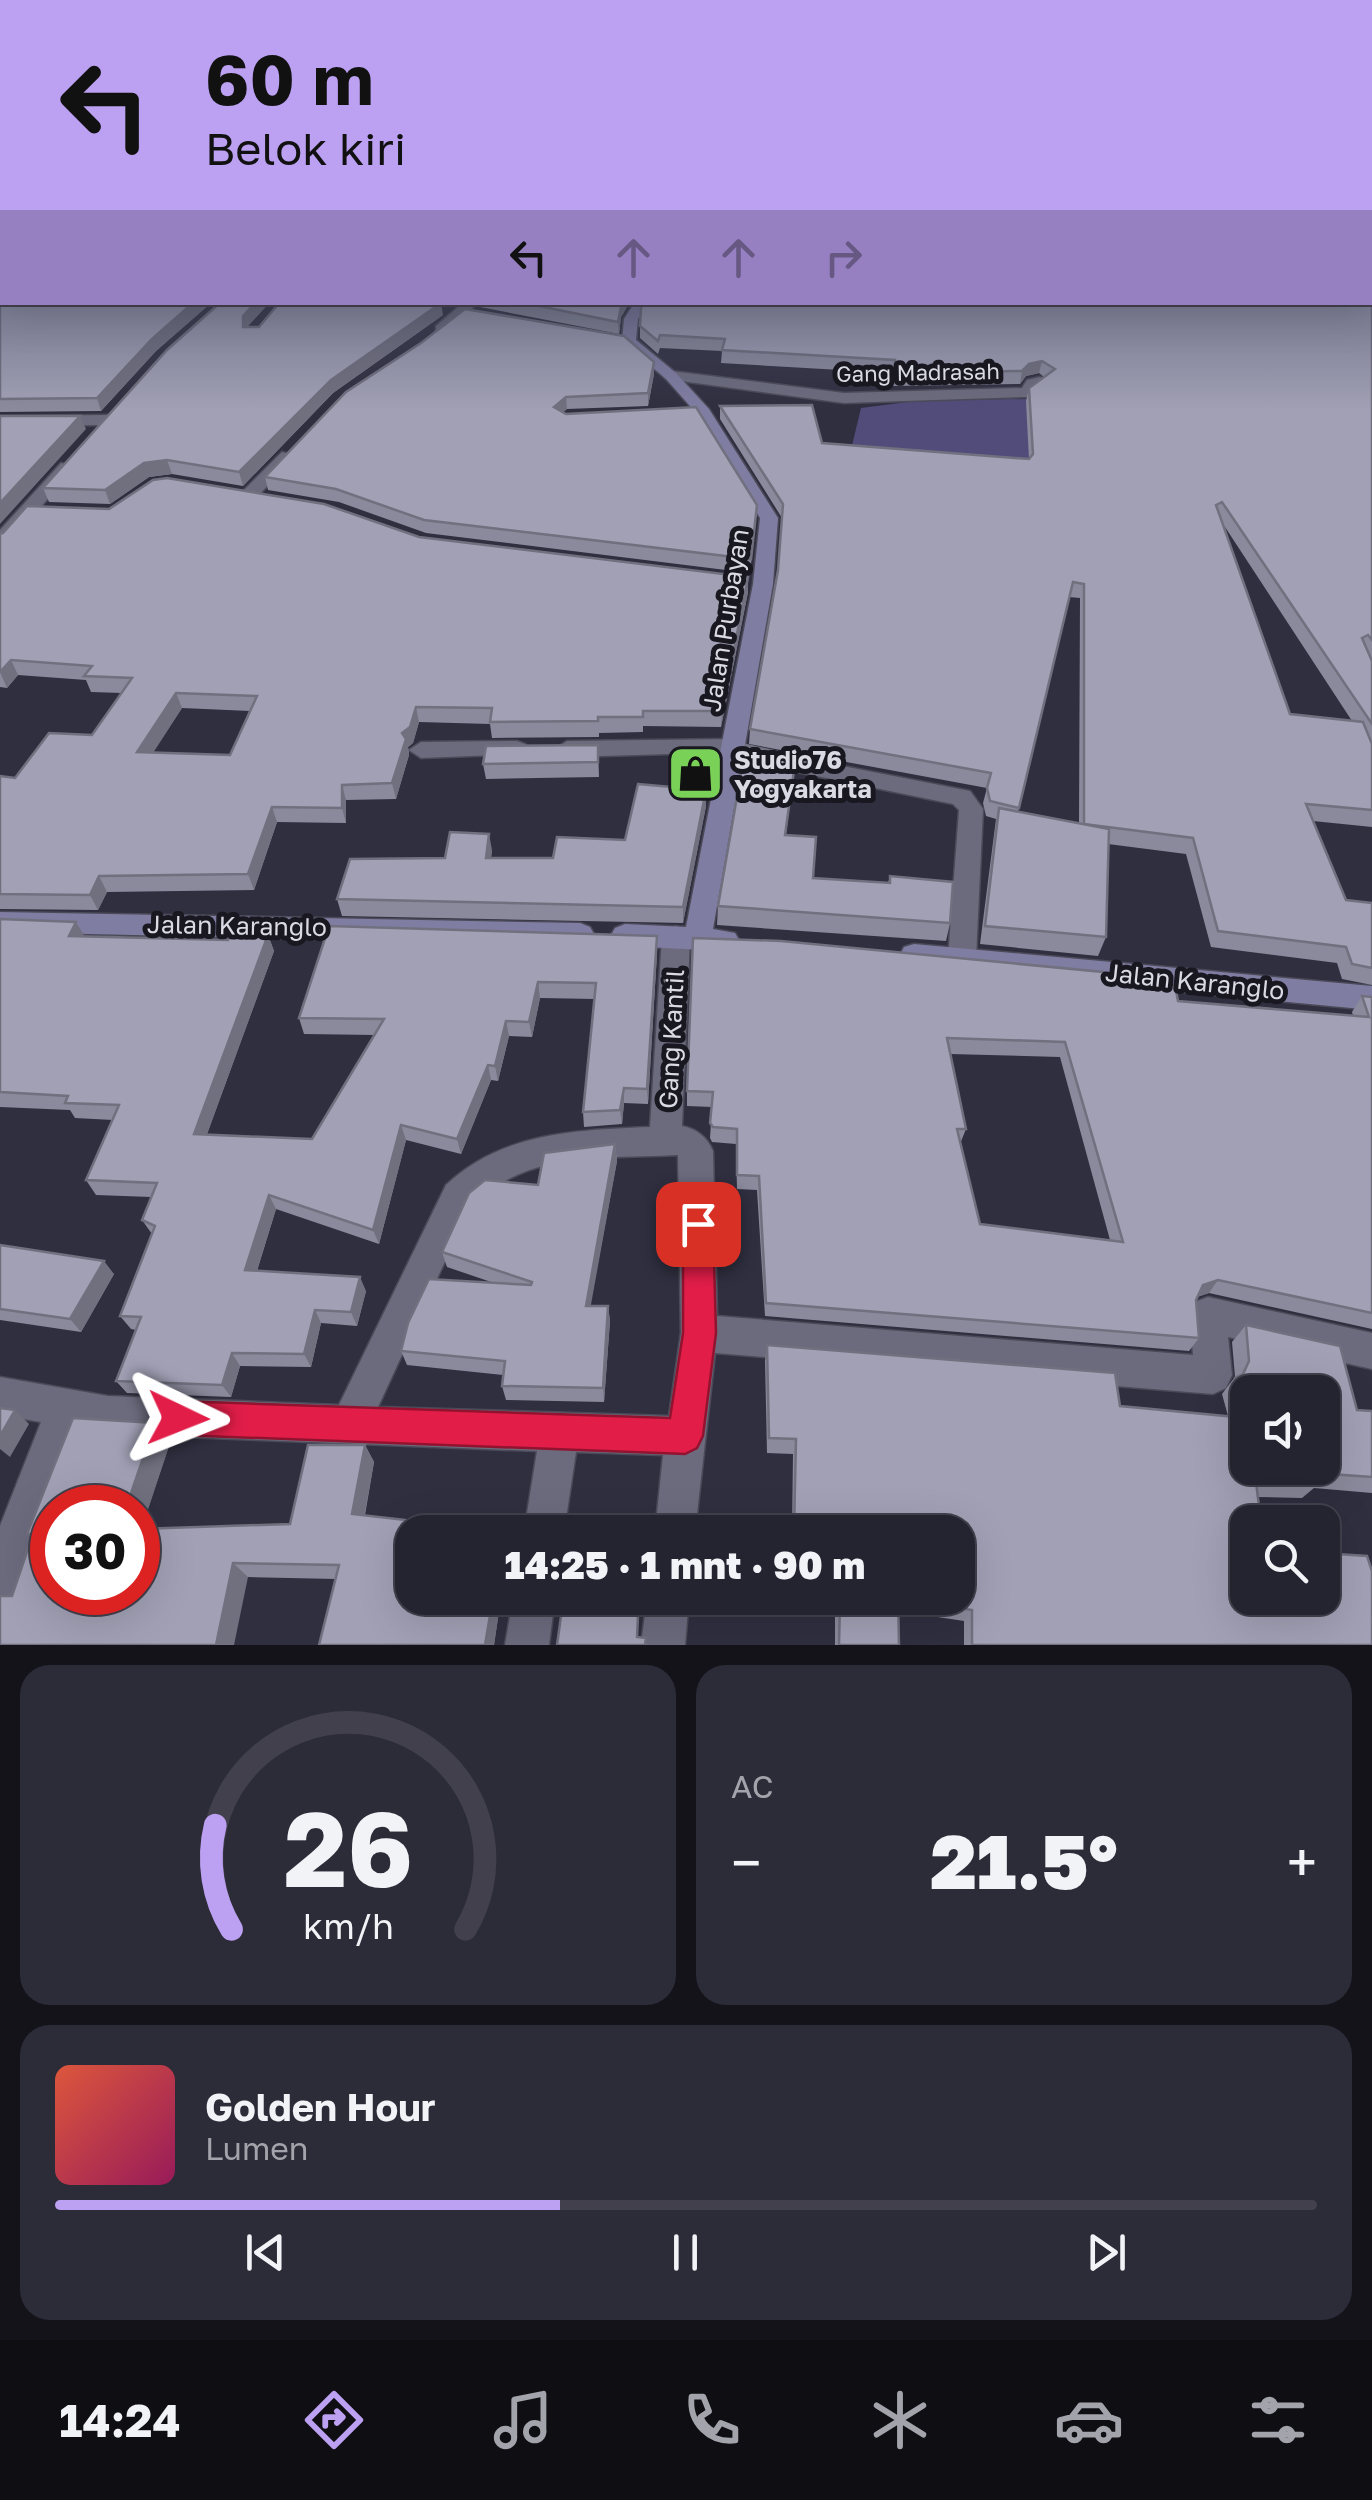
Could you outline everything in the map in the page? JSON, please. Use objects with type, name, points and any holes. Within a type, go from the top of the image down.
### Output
[{"type":"street","name":"Jalan Purbayan","points":[[640,305],[622,340],[671,376],[693,413],[766,508],[769,518],[755,582],[732,750],[688,938]]},
{"type":"street","points":[[446,307],[471,309]]},
{"type":"street","points":[[428,339],[471,309]]},
{"type":"street","name":"Gang Madrasah","points":[[671,376],[844,398],[1027,392],[1032,383],[1040,382]]},
{"type":"street","points":[[0,421],[113,415],[93,436]]},
{"type":"street","points":[[249,495],[300,443]]},
{"type":"street","points":[[0,541],[15,519],[80,452]]},
{"type":"street","points":[[15,519],[49,512]]},
{"type":"street","points":[[421,750],[732,750],[960,797],[972,809],[962,958]]},
{"type":"street","name":"Jalan Karanglo","points":[[0,922],[404,928],[755,942]]},
{"type":"street","name":"Gang Kantil","points":[[664,1142],[688,938]]},
{"type":"street","name":"Jalan Karanglo","points":[[887,952],[1372,998]]},
{"type":"street","points":[[350,1425],[458,1196],[472,1179],[505,1160],[530,1152],[684,1140],[697,1151],[699,1333],[677,1515]]},
{"type":"street","points":[[699,1333],[1213,1376],[1208,1315],[1372,1351]]},
{"type":"street","points":[[0,1396],[108,1415],[685,1436]]},
{"type":"street","points":[[0,1580],[64,1409]]},
{"type":"street","points":[[547,1515],[560,1431]]},
{"type":"street","points":[[527,1645],[531,1615]]},
{"type":"street","points":[[663,1645],[666,1615]]},
{"type":"shaded area","points":[[1031,399],[1031,474],[849,458],[861,408],[923,400]]},
{"type":"building","points":[[0,305],[191,305],[152,339],[97,398],[0,399]]},
{"type":"building","points":[[218,305],[253,305],[243,316],[243,327],[259,327],[277,305],[438,305],[331,380],[239,472],[167,460],[144,463],[105,490],[43,488],[167,350]]},
{"type":"building","points":[[534,305],[621,305],[618,322]]},
{"type":"building","points":[[1372,305],[1372,640],[1368,635],[1362,638],[1372,661],[1372,724],[1222,502],[1216,505],[1290,714],[1363,722],[1372,744],[1372,810],[1306,804],[1346,900],[1372,903],[1372,968],[1352,964],[1346,947],[1218,931],[1193,838],[1084,824],[1084,584],[1073,582],[1019,808],[990,801],[987,788],[991,773],[750,729],[778,570],[783,504],[720,406],[812,405],[822,443],[1029,459],[1033,454],[1029,388],[1055,369],[1042,361],[1029,364],[1022,371],[895,373],[895,360],[722,350],[725,339],[660,335],[658,341],[640,326],[641,308]]},
{"type":"building","points":[[465,309],[624,336],[654,362],[648,393],[566,397],[554,407],[566,414],[696,407],[757,505],[751,559],[424,520],[336,489],[265,477],[346,392]]},
{"type":"building","points":[[0,416],[80,416],[0,503]]},
{"type":"building","points":[[167,478],[324,504],[419,537],[748,577],[722,711],[643,711],[643,717],[598,717],[598,721],[490,722],[492,708],[416,707],[410,727],[402,733],[406,739],[392,783],[342,785],[342,808],[272,807],[248,874],[99,876],[90,895],[0,894],[0,776],[15,778],[49,733],[92,735],[132,678],[84,676],[92,666],[11,660],[0,672],[0,534],[27,506],[109,509],[153,480]],"holes":[[[176,693],[257,696],[230,755],[137,752]]]},
{"type":"building","points":[[598,745],[598,762],[483,764],[486,746]]},
{"type":"building","points":[[746,745],[796,756],[785,835],[816,837],[813,878],[890,883],[890,876],[953,882],[950,923],[718,906]]},
{"type":"building","points":[[638,784],[706,790],[683,907],[337,899],[350,859],[445,858],[450,832],[489,834],[486,858],[553,858],[557,837],[625,840]]},
{"type":"building","points":[[999,808],[1109,829],[1106,937],[985,926]]},
{"type":"building","points":[[0,919],[76,922],[69,936],[228,940],[230,936],[268,935],[194,1134],[312,1139],[384,1019],[299,1018],[329,926],[657,936],[647,1089],[624,1088],[620,1110],[583,1112],[596,983],[538,982],[529,1022],[506,1021],[495,1066],[488,1065],[457,1139],[401,1125],[373,1230],[269,1195],[245,1270],[360,1277],[351,1312],[315,1310],[304,1354],[232,1353],[222,1385],[116,1381],[141,1317],[120,1316],[155,1226],[142,1220],[157,1183],[86,1180],[119,1105],[65,1103],[68,1096],[0,1092]]},
{"type":"building","points":[[693,938],[781,941],[1103,972],[1103,979],[1175,985],[1178,1001],[1369,1017],[1362,996],[1372,997],[1372,1313],[1218,1280],[1203,1285],[1196,1300],[1199,1338],[766,1303],[759,1176],[737,1175],[737,1129],[713,1127],[710,1123],[713,1092],[687,1091]],"holes":[[[947,1038],[1065,1042],[1123,1242],[980,1224],[957,1129],[966,1129]]]},
{"type":"building","points":[[615,1144],[586,1306],[608,1306],[603,1388],[502,1386],[505,1361],[401,1351],[408,1323],[429,1279],[531,1285],[532,1282],[442,1252],[469,1193],[485,1180],[538,1185],[544,1153]]},
{"type":"building","points":[[0,1245],[104,1261],[70,1319],[0,1309]]},
{"type":"building","points":[[1246,1325],[1340,1346],[1357,1410],[1372,1411],[1372,1477],[1340,1475],[1340,1375],[1241,1375],[1249,1361]]},
{"type":"building","points":[[767,1345],[1115,1373],[1120,1406],[1230,1416],[1230,1485],[1256,1485],[1259,1505],[1230,1505],[1230,1615],[1340,1615],[1340,1554],[1367,1556],[1372,1571],[1372,1645],[972,1645],[975,1515],[794,1515],[796,1439],[769,1438]]},
{"type":"building","points":[[0,1408],[15,1410],[0,1436]]},
{"type":"building","points":[[73,1418],[155,1423],[134,1485],[46,1485]]},
{"type":"building","points":[[308,1445],[365,1445],[352,1514],[395,1519],[395,1615],[490,1615],[485,1645],[319,1645],[339,1565],[233,1563],[216,1645],[0,1645],[0,1596],[12,1596],[30,1543],[30,1615],[160,1615],[160,1528],[290,1524]]},
{"type":"building","points":[[561,1615],[638,1616],[637,1637],[646,1638],[645,1645],[557,1645]]},
{"type":"building","points":[[840,1615],[898,1615],[899,1645],[839,1645]]},
{"type":"place","name":"Studio76 Yogyakarta","points":[[695,773]]},
{"type":"route","points":[[178,1418],[685,1436],[699,1333],[698,1224]]}]
